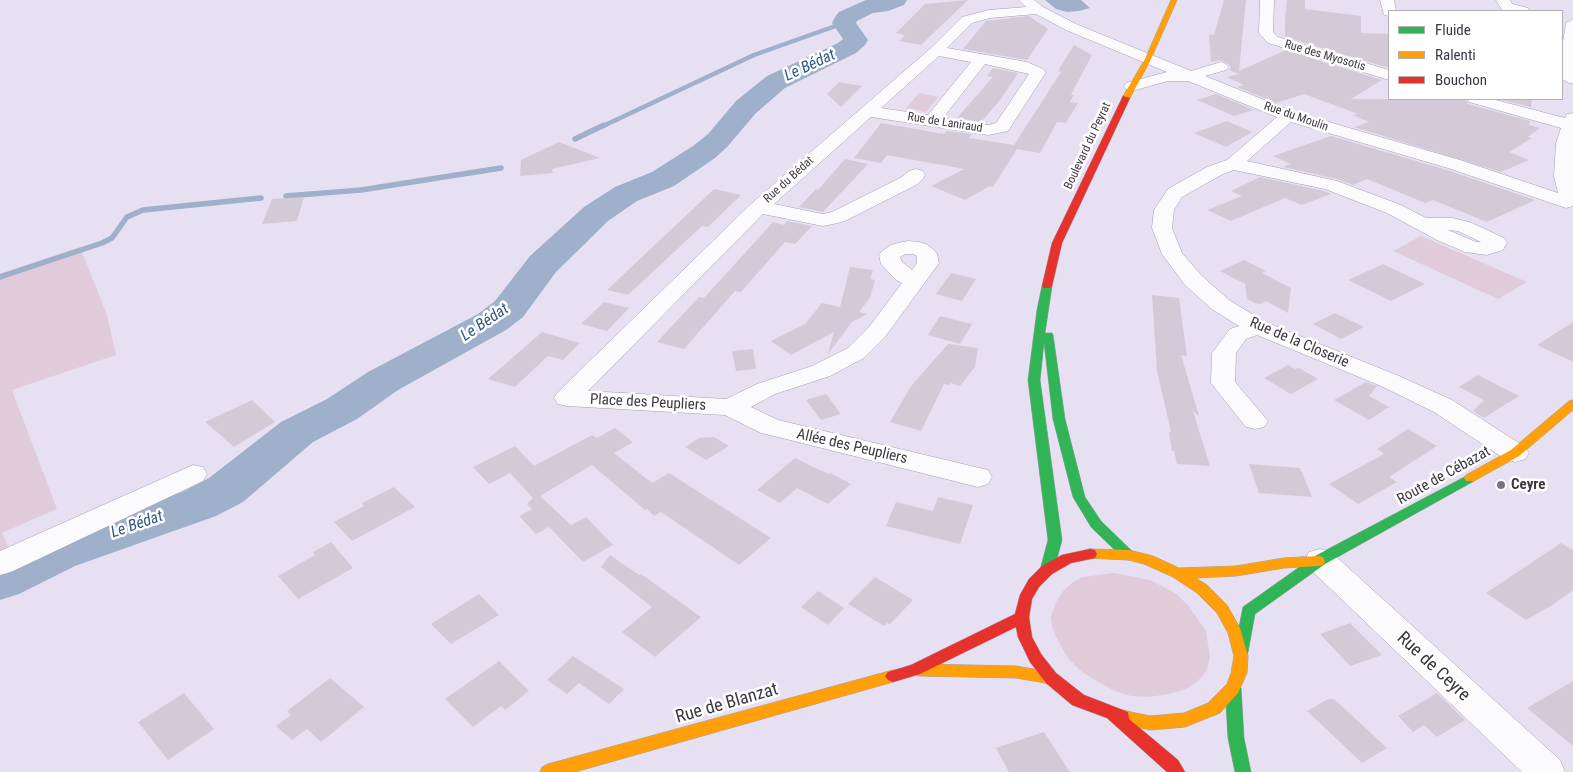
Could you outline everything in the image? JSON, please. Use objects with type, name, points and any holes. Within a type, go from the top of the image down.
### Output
[{"type":"main road","name":"Boulevard du Peyrat","points":[[1047,570],[1055,540],[1034,380],[1042,310],[1057,243],[1132,86],[1148,59],[1174,0]]},
{"type":"main road","points":[[1042,310],[1052,355],[1059,419],[1079,497],[1096,524],[1128,556]]},
{"type":"main road","name":"Route de Cébazat","points":[[1232,688],[1239,673],[1248,611],[1320,560],[1515,453],[1573,404]]},
{"type":"main road","points":[[1232,688],[1214,708],[1185,720],[1150,722],[1113,715],[1078,700],[1051,678],[1035,658],[1025,637],[1022,617],[1025,599],[1034,583],[1047,570],[1067,560],[1090,554],[1128,556],[1148,560],[1178,573],[1202,589],[1222,610],[1235,632],[1240,656]]},
{"type":"main road","name":"Route de Cébazat","points":[[1178,573],[1236,571],[1284,563],[1320,560]]},
{"type":"main road","name":"Rue de Blanzat","points":[[548,772],[915,670],[1022,617]]},
{"type":"main road","name":"Rue de Blanzat","points":[[915,670],[1016,672],[1051,678]]},
{"type":"main road","points":[[1232,688],[1236,738],[1243,772]]},
{"type":"main road","points":[[1113,715],[1172,765],[1177,772]]},
{"type":"street","name":"Rue des Myosotis","points":[[1267,0],[1266,33],[1273,40],[1388,75]]},
{"type":"street","points":[[1503,0],[1507,7],[1519,10]]},
{"type":"street","name":"Rue du Moulin","points":[[1032,5],[1102,40],[1288,116],[1454,164],[1566,202],[1571,198]]},
{"type":"street","name":"Rue du Bédat","points":[[567,398],[759,207],[936,51],[967,20],[975,16],[1032,5]]},
{"type":"street","points":[[1569,81],[1567,68],[1570,29],[1573,23]]},
{"type":"street","points":[[1102,40],[1139,40],[1158,37]]},
{"type":"street","name":"Rue de Laniraud","points":[[867,111],[988,130],[1002,128],[1038,72],[1027,67],[936,51]]},
{"type":"street","points":[[933,120],[980,60]]},
{"type":"street","points":[[1132,86],[1148,80],[1168,76],[1188,76],[1221,67]]},
{"type":"street","points":[[1479,100],[1572,122],[1564,143],[1563,176],[1571,198]]},
{"type":"street","name":"Rue de la Closerie","points":[[1288,116],[1233,164],[1214,171],[1175,193],[1164,210],[1162,228],[1172,254],[1193,280],[1221,305],[1256,327],[1390,381],[1443,406],[1515,453]]},
{"type":"street","points":[[1233,164],[1330,185],[1394,209],[1424,224]]},
{"type":"street","points":[[759,207],[823,220],[838,217],[909,181],[916,175]]},
{"type":"street","points":[[730,408],[766,389],[821,371],[856,353],[877,332],[915,281]]},
{"type":"street","points":[[1255,420],[1223,383],[1224,353],[1238,334],[1256,327]]},
{"type":"street","name":"Place des Peupliers","points":[[567,398],[730,408]]},
{"type":"street","name":"Allée des Peupliers","points":[[730,408],[770,427],[978,476]]},
{"type":"street","points":[[0,564],[192,474]]},
{"type":"street","name":"Rue de Ceyre","points":[[1320,560],[1547,772]]},
{"type":"shaded area","points":[[919,93],[938,97],[926,112],[906,108]]},
{"type":"shaded area","points":[[1421,236],[1527,282],[1498,299],[1393,251]]},
{"type":"shaded area","points":[[80,247],[107,315],[116,355],[12,390],[57,509],[2,533],[10,551],[0,556],[0,274]]},
{"type":"shaded area","points":[[1114,573],[1150,580],[1175,593],[1188,605],[1206,631],[1210,657],[1207,670],[1197,682],[1186,689],[1169,694],[1149,697],[1131,696],[1115,691],[1096,681],[1081,671],[1068,658],[1052,626],[1051,617],[1056,602],[1063,591],[1082,577]]},
{"type":"water","points":[[1045,0],[1081,0],[1090,8],[1067,12],[1056,9]]},
{"type":"building","points":[[968,0],[921,45],[899,41],[905,35],[896,33],[925,4]]},
{"type":"building","points":[[1224,0],[1246,0],[1239,71],[1286,50],[1382,80],[1351,99],[1466,100],[1468,104],[1530,121],[1529,125],[1540,128],[1528,137],[1532,138],[1509,152],[1529,160],[1501,172],[1354,127],[1369,122],[1353,115],[1358,114],[1304,94],[1276,103],[1237,87],[1244,85],[1226,77],[1239,74],[1229,70],[1231,67],[1220,60],[1211,62],[1209,34],[1214,35]]},
{"type":"building","points":[[1287,0],[1305,0],[1305,9],[1361,16],[1361,33],[1388,34],[1388,68],[1285,37]]},
{"type":"building","points":[[1029,16],[1048,29],[1027,60],[963,49],[986,21]]},
{"type":"building","points":[[1074,45],[1092,55],[1071,95],[1074,95],[1070,102],[1078,103],[1066,123],[1057,122],[1040,153],[1017,149],[993,187],[990,186],[965,200],[931,186],[964,169],[887,155],[881,163],[854,158],[881,123],[944,134],[947,131],[972,134],[969,138],[1014,145],[1061,72],[1058,71]]},
{"type":"building","points":[[993,68],[1018,73],[1001,99],[981,122],[957,118],[993,77],[987,76]]},
{"type":"building","points":[[839,82],[862,86],[841,107],[827,94]]},
{"type":"building","points":[[1216,94],[1254,110],[1234,116],[1197,100]]},
{"type":"building","points":[[1502,100],[1532,100],[1531,107]]},
{"type":"building","points":[[1227,121],[1252,132],[1226,147],[1194,133]]},
{"type":"building","points":[[1331,136],[1447,170],[1535,200],[1487,222],[1433,200],[1425,203],[1367,179],[1353,185],[1337,179],[1283,167],[1291,164],[1273,156]]},
{"type":"building","points":[[559,142],[600,158],[552,169],[553,173],[520,176],[521,160]]},
{"type":"building","points":[[845,159],[868,164],[823,212],[799,207],[816,189],[818,190]]},
{"type":"building","points":[[1260,177],[1331,194],[1302,205],[1285,198],[1231,221],[1207,210],[1242,196],[1231,191]]},
{"type":"building","points":[[714,189],[741,195],[708,227],[702,226],[628,295],[607,290]]},
{"type":"building","points":[[304,197],[297,221],[262,224],[272,199]]},
{"type":"building","points":[[787,221],[812,226],[795,244],[785,242],[741,292],[735,291],[684,349],[657,342],[699,297],[704,298],[773,222],[784,225]]},
{"type":"building","points":[[1244,260],[1266,271],[1262,273],[1291,288],[1288,313],[1266,301],[1261,304],[1247,299],[1245,284],[1220,271]]},
{"type":"building","points":[[1383,264],[1425,284],[1391,301],[1348,280]]},
{"type":"building","points":[[850,267],[873,270],[870,279],[875,280],[870,298],[859,312],[867,314],[852,322],[828,354],[834,332],[791,355],[771,341],[805,324],[822,303],[840,307]]},
{"type":"building","points":[[951,273],[976,279],[962,301],[936,294]]},
{"type":"building","points":[[1152,295],[1179,298],[1187,356],[1181,355],[1199,416],[1193,411],[1210,466],[1177,464],[1174,451],[1172,451],[1169,432],[1171,432],[1157,371]]},
{"type":"building","points":[[604,302],[629,308],[607,331],[581,324]]},
{"type":"building","points":[[1335,313],[1364,327],[1341,339],[1313,324]]},
{"type":"building","points":[[940,316],[972,324],[960,344],[928,335]]},
{"type":"building","points":[[1573,322],[1573,362],[1537,345]]},
{"type":"building","points":[[542,332],[580,343],[563,360],[548,356],[515,387],[488,379]]},
{"type":"building","points":[[948,344],[978,348],[975,367],[960,386],[951,383],[949,385],[944,384],[921,431],[890,422],[911,386]]},
{"type":"building","points":[[753,349],[756,369],[736,371],[732,351]]},
{"type":"building","points":[[1288,365],[1295,369],[1299,368],[1318,379],[1291,394],[1264,378]]},
{"type":"building","points":[[1478,375],[1519,396],[1484,418],[1473,411],[1484,400],[1459,387]]},
{"type":"building","points":[[1366,382],[1377,386],[1369,396],[1389,407],[1369,420],[1334,400]]},
{"type":"building","points":[[826,394],[841,414],[821,420],[806,400]]},
{"type":"building","points":[[252,400],[275,422],[234,447],[205,422]]},
{"type":"building","points":[[615,428],[633,442],[614,453],[652,483],[669,473],[771,538],[739,565],[661,512],[654,516],[647,509],[645,510],[592,465],[540,496],[571,525],[586,517],[613,545],[583,562],[549,527],[536,534],[519,516],[532,509],[527,504],[533,498],[510,473],[489,484],[473,467],[515,446],[534,466],[592,435],[597,438]]},
{"type":"building","points":[[1408,429],[1437,446],[1389,477],[1397,482],[1358,504],[1329,484],[1384,454],[1377,449]]},
{"type":"building","points":[[714,437],[729,446],[706,460],[685,447],[699,438]]},
{"type":"building","points":[[795,458],[851,484],[828,504],[797,488],[780,503],[757,490]]},
{"type":"building","points":[[1249,464],[1300,468],[1312,497],[1259,493]]},
{"type":"building","points":[[394,487],[415,507],[352,541],[334,522],[364,506],[362,503]]},
{"type":"building","points":[[938,497],[973,505],[960,544],[886,526],[896,502],[933,511]]},
{"type":"building","points":[[331,542],[353,568],[298,599],[278,576],[315,555],[313,552]]},
{"type":"building","points":[[1561,543],[1573,550],[1573,590],[1551,606],[1526,620],[1486,593]]},
{"type":"building","points":[[610,555],[639,575],[641,574],[701,617],[655,657],[622,632],[652,607],[601,567]]},
{"type":"building","points":[[875,577],[913,600],[890,624],[887,623],[884,626],[848,604]]},
{"type":"building","points":[[818,591],[844,608],[828,625],[801,607]]},
{"type":"building","points":[[479,594],[499,615],[451,644],[431,624]]},
{"type":"building","points":[[1350,623],[1382,655],[1350,666],[1320,634]]},
{"type":"building","points":[[573,656],[624,689],[609,704],[579,683],[567,694],[547,680]]},
{"type":"building","points":[[499,661],[529,691],[505,710],[501,706],[473,727],[445,699]]},
{"type":"building","points":[[330,678],[364,707],[321,742],[307,729],[292,740],[276,726],[291,715],[287,711]]},
{"type":"building","points":[[1573,681],[1573,746],[1527,708]]},
{"type":"building","points":[[184,693],[214,729],[168,760],[138,722]]},
{"type":"building","points":[[1437,693],[1465,720],[1437,737],[1424,725],[1413,732],[1398,716]]},
{"type":"building","points":[[1328,699],[1334,699],[1387,748],[1362,763],[1307,711]]},
{"type":"building","points":[[1044,732],[1070,772],[1009,772],[996,748]]},
{"type":"waterway","name":"Le Bédat","points":[[0,580],[57,553],[199,504],[226,490],[297,432],[342,409],[383,381],[492,322],[509,309],[543,264],[596,214],[626,194],[663,179],[704,152],[718,140],[746,107],[776,82],[847,48],[856,40],[844,23],[847,17],[869,6],[880,6],[896,0]]},
{"type":"waterway","points":[[601,127],[754,55],[844,23]]},
{"type":"waterway","points":[[575,139],[604,125]]},
{"type":"waterway","points":[[286,196],[361,190],[501,168]]},
{"type":"waterway","points":[[0,277],[102,243],[112,238],[127,217],[143,210],[261,198]]},
{"type":"traffic: fast","points":[[1047,286],[1042,310],[1034,380],[1055,540],[1047,570]]},
{"type":"traffic: fast","points":[[1048,335],[1059,419],[1079,497],[1096,524],[1129,555]]},
{"type":"traffic: fast","points":[[1241,652],[1248,611],[1320,560],[1470,478]]},
{"type":"traffic: fast","points":[[1233,688],[1236,738],[1243,772]]},
{"type":"traffic: slow","points":[[1126,98],[1148,59],[1174,0]]},
{"type":"traffic: slow","points":[[1470,478],[1515,453],[1573,404]]},
{"type":"traffic: slow","points":[[1090,554],[1129,555],[1148,560],[1178,573],[1202,589],[1222,609],[1235,632],[1241,656],[1239,673],[1233,688],[1214,708],[1185,720],[1150,723],[1122,717]]},
{"type":"traffic: slow","points":[[1178,573],[1236,571],[1284,563],[1318,561]]},
{"type":"traffic: slow","points":[[919,670],[1016,672],[1051,678]]},
{"type":"traffic: slow","points":[[548,772],[893,676]]},
{"type":"traffic: jam","points":[[1047,286],[1057,243],[1126,98]]},
{"type":"traffic: jam","points":[[1090,554],[1067,559],[1047,570],[1034,583],[1025,599],[1022,617],[1025,637],[1035,658],[1051,678],[1078,700],[1122,717]]},
{"type":"traffic: jam","points":[[893,676],[915,670],[1022,617]]},
{"type":"traffic: jam","points":[[1114,716],[1172,765],[1177,772]]},
{"type":"place","name":"Ceyre","points":[[1501,485]]}]
